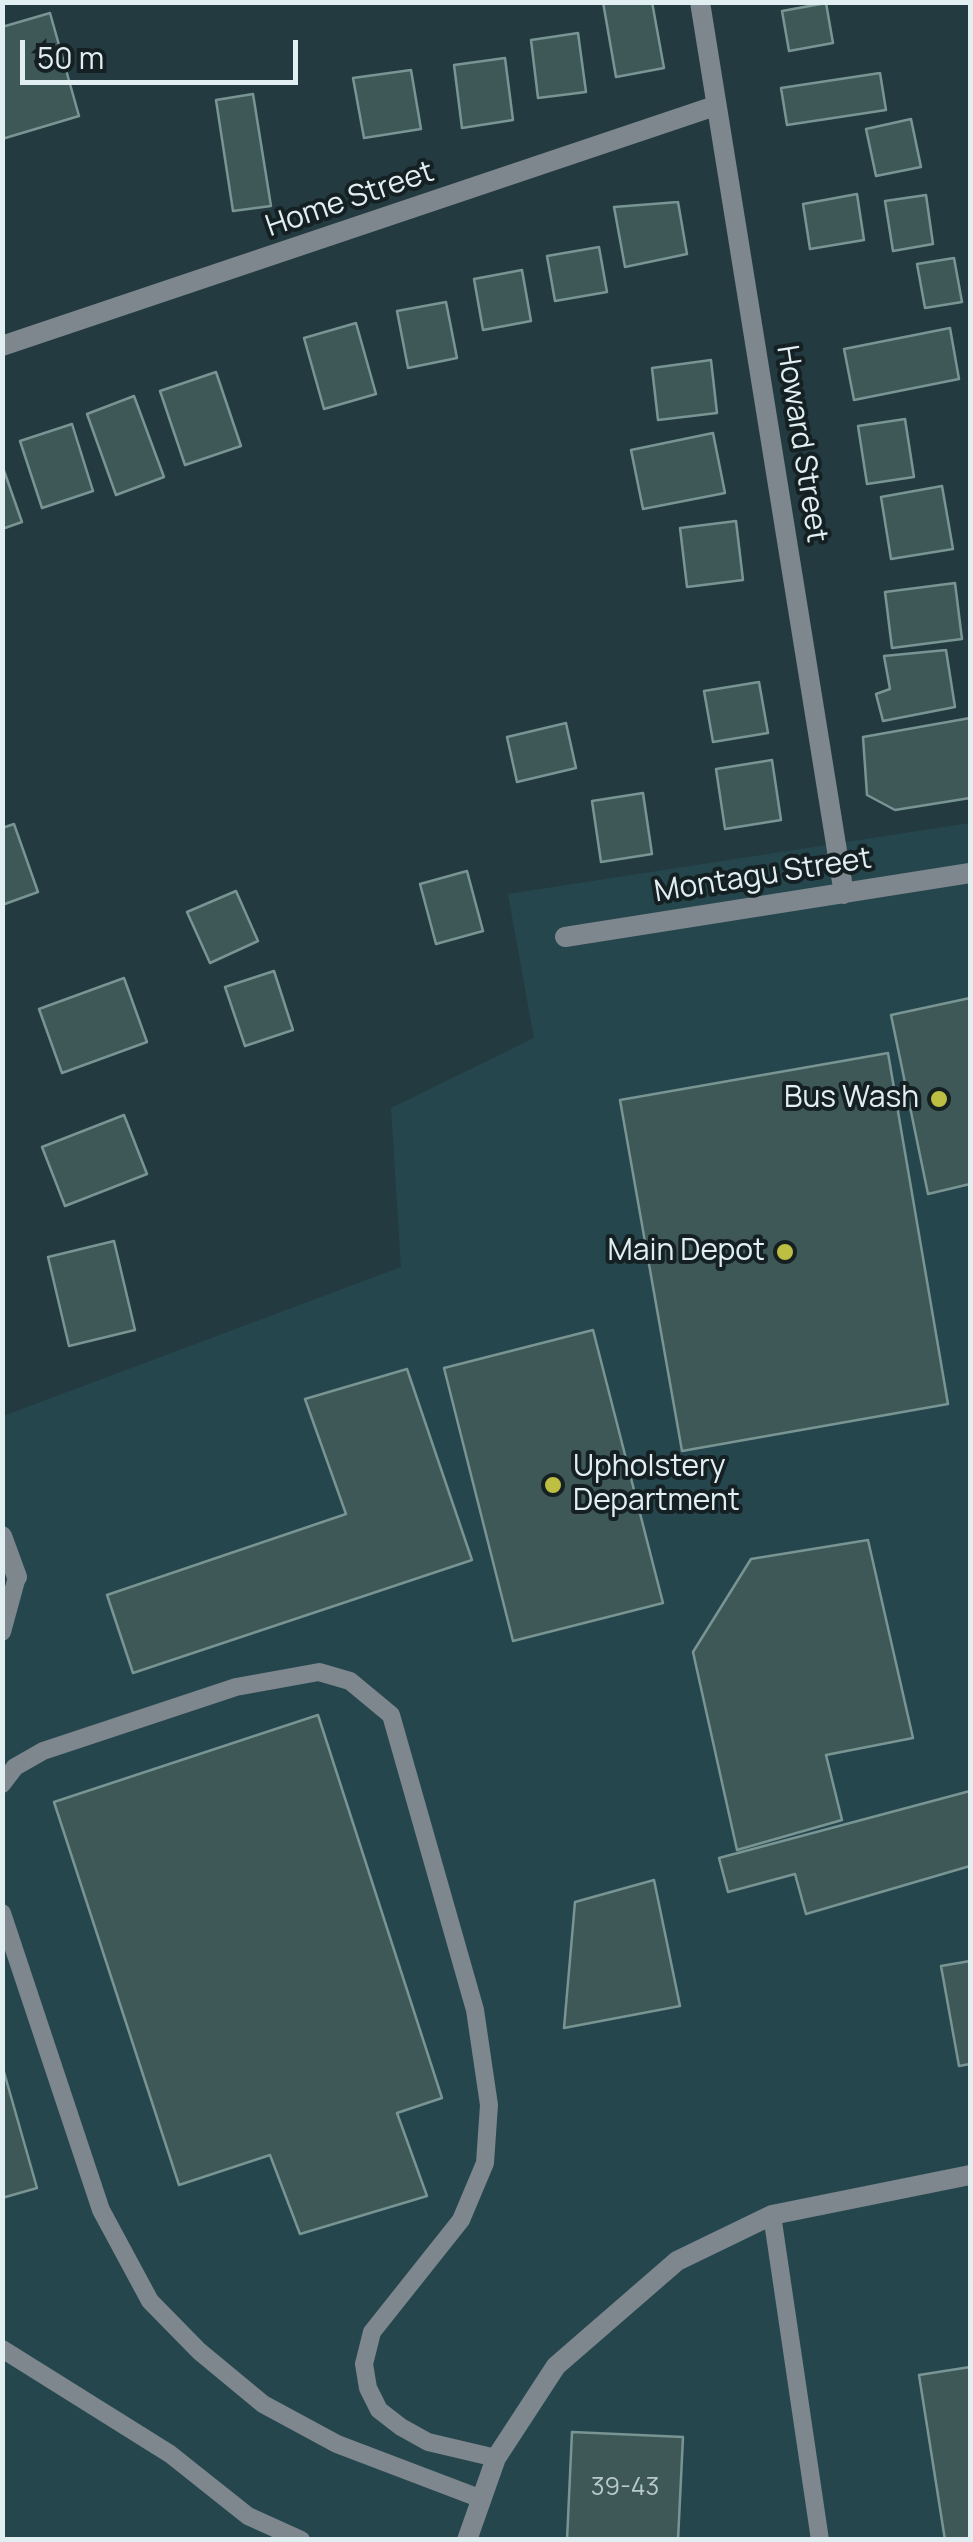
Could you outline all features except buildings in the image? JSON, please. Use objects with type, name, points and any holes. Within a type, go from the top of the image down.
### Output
[{"type":"street","name":"Howard Street","points":[[700,2],[844,894]]},
{"type":"street","name":"Home Street","points":[[2,346],[360,229],[715,106]]},
{"type":"street","name":"Montagu Street","points":[[565,937],[970,873]]},
{"type":"street","points":[[2,1536],[17,1577]]},
{"type":"street","points":[[468,2540],[479,2498],[496,2458],[556,2366],[677,2261],[772,2215],[970,2175]]},
{"type":"lane","points":[[2,1632],[17,1577]]},
{"type":"lane","points":[[2,1784],[15,1767],[43,1751],[236,1687],[319,1672],[350,1681],[391,1715],[474,2010],[490,2104],[485,2163],[460,2220],[372,2332],[364,2364],[368,2388],[379,2410],[401,2427],[428,2442],[496,2458]]},
{"type":"lane","points":[[2,1912],[100,2210],[150,2300],[199,2352],[262,2404],[337,2444],[479,2498]]},
{"type":"lane","points":[[772,2215],[820,2540]]},
{"type":"lane","points":[[2,2350],[170,2454],[248,2516],[301,2540]]},
{"type":"shaded area","points":[[970,823],[970,2539],[3,2540],[3,1416],[401,1267],[391,1108],[534,1038],[508,894]]},
{"type":"place","name":"Bus Wash","points":[[939,1099]]},
{"type":"place","name":"Main Depot","points":[[785,1252]]},
{"type":"place","name":"Upholstery Department","points":[[553,1485]]}]
